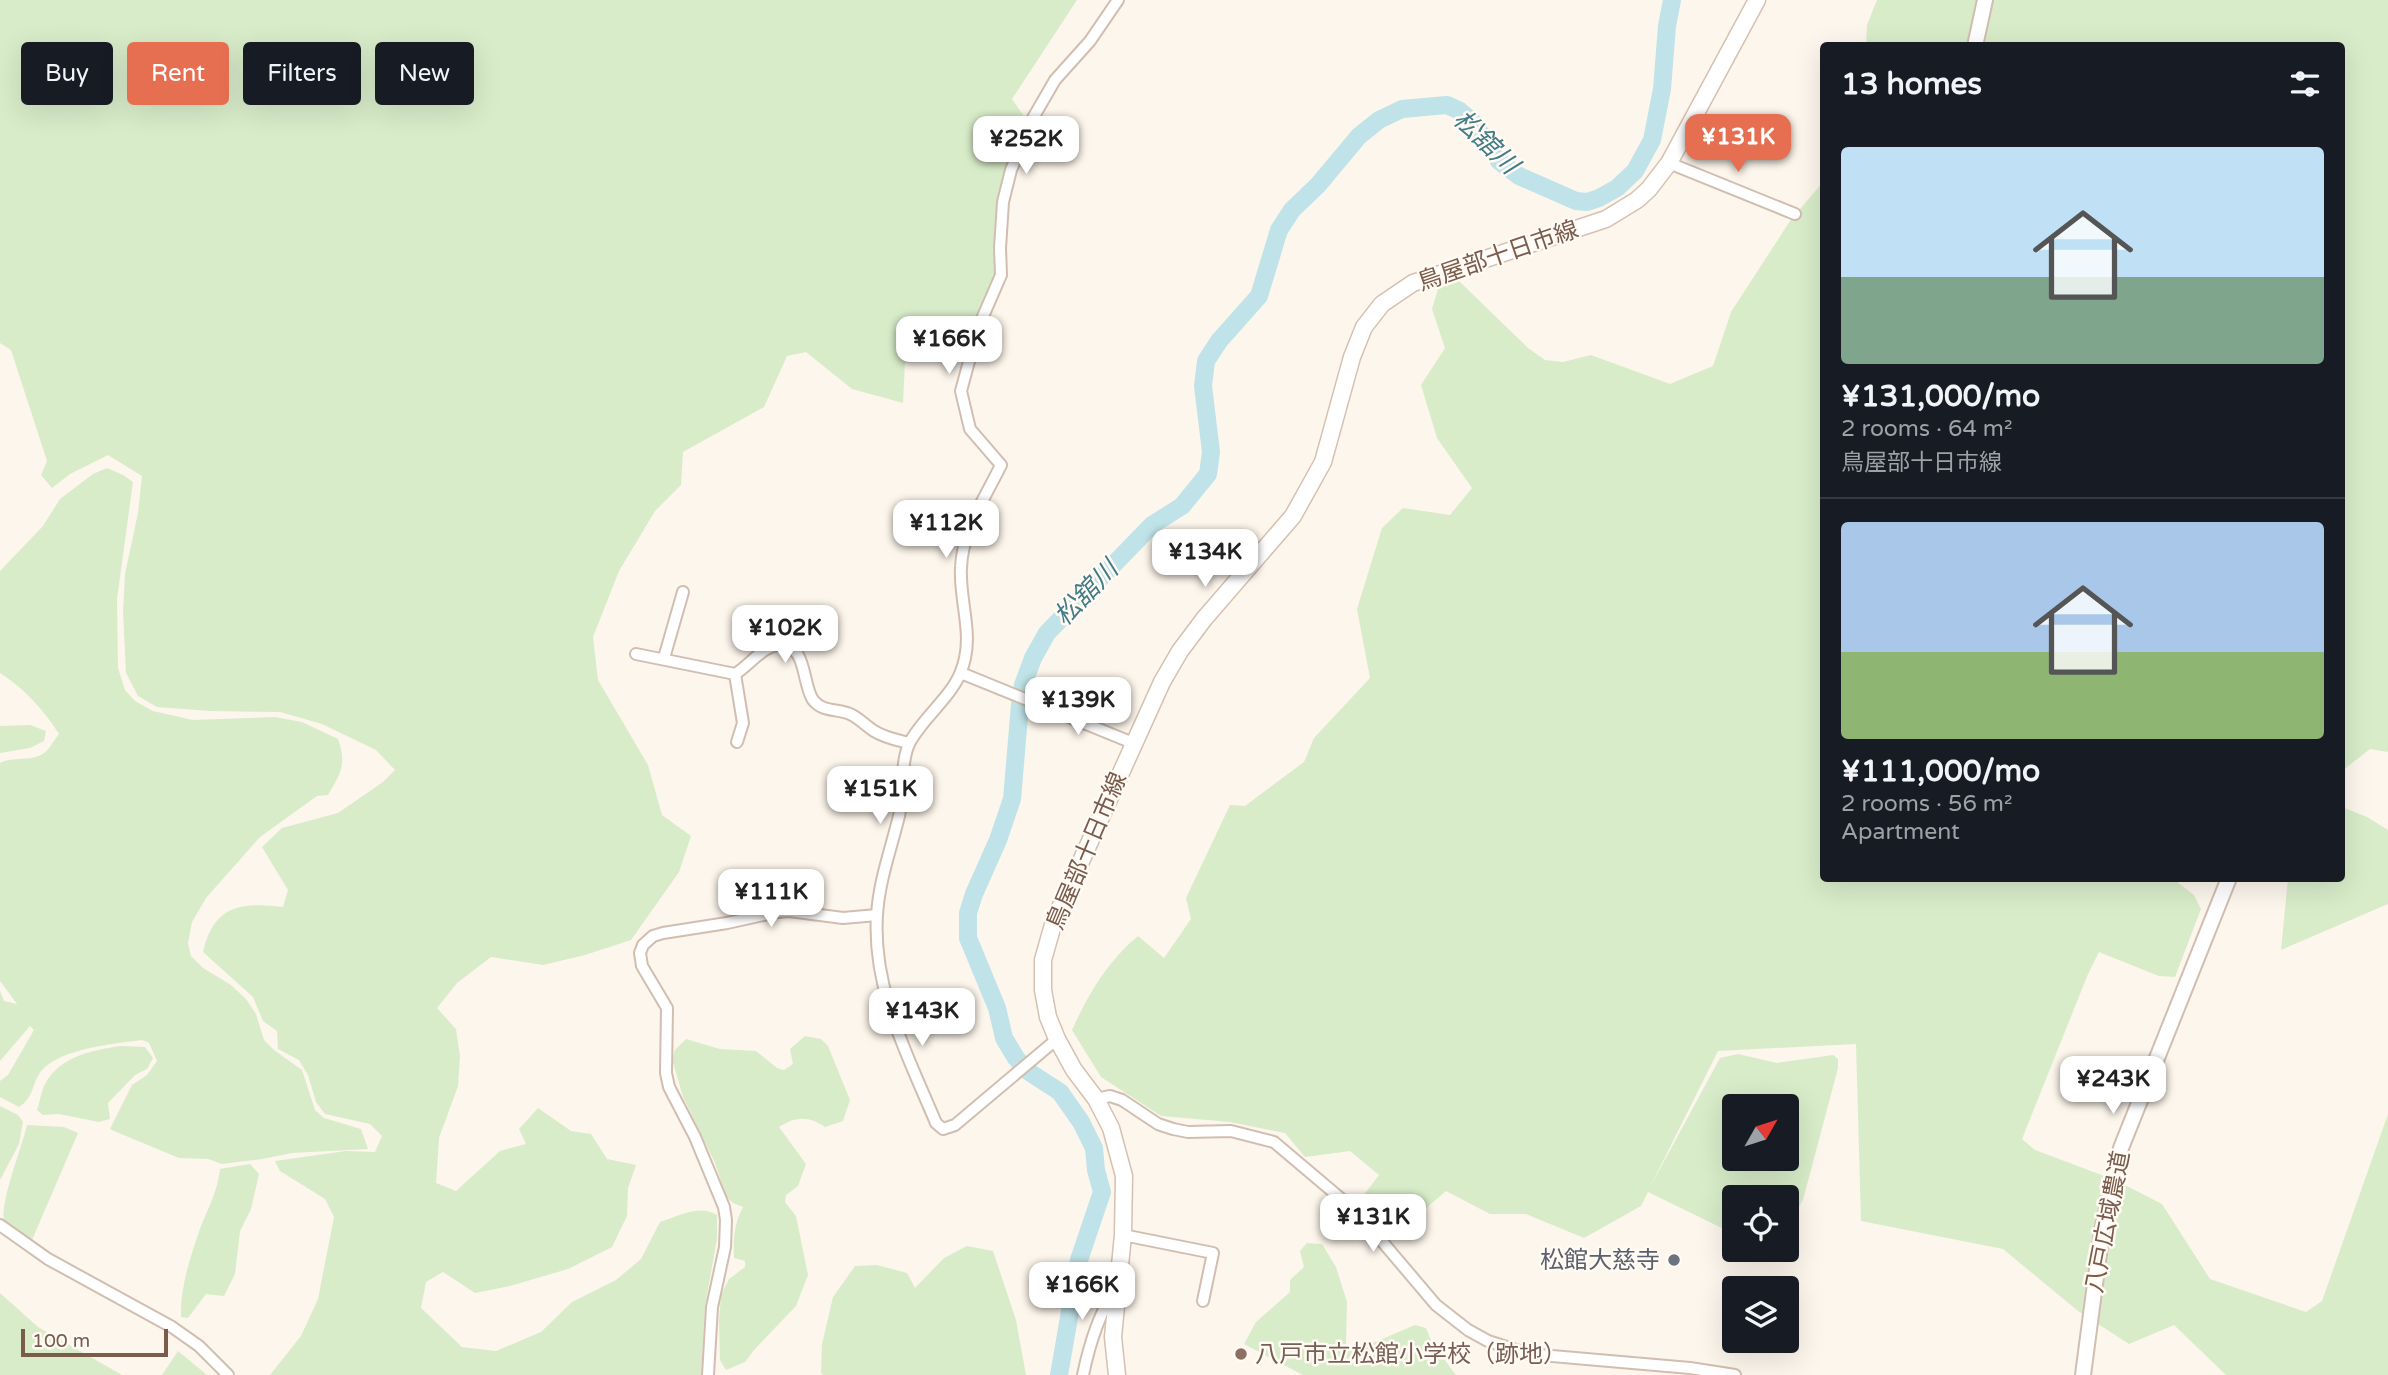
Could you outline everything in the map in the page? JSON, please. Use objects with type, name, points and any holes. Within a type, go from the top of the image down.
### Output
[{"type":"main road","name":"鳥屋部十日市線","points":[[1117,1375],[1113,1337],[1125,1200],[1120,1155],[1111,1128],[1096,1099],[1074,1070],[1048,1017],[1043,990],[1043,960],[1054,921],[1133,743],[1180,651],[1204,619],[1293,516],[1308,491],[1323,462],[1357,341],[1373,314],[1396,293],[1413,283],[1606,219],[1637,200],[1669,163],[1757,0]]},
{"type":"street","points":[[1057,1039],[955,1125],[943,1129],[936,1123],[894,1022],[881,980],[877,915],[885,867],[900,814],[909,743],[961,673],[968,626],[960,570],[963,549],[968,531],[1001,465],[970,429],[961,391],[978,328],[1001,275],[1003,202],[1015,162],[1038,108],[1055,80],[1090,41],[1118,0]]},
{"type":"street","points":[[1976,42],[1985,0]]},
{"type":"street","points":[[1669,163],[1795,214]]},
{"type":"street","points":[[664,659],[683,592]]},
{"type":"street","points":[[636,654],[735,674],[772,646],[792,648],[798,654],[808,691],[817,705],[853,715],[883,736],[909,743]]},
{"type":"street","points":[[961,673],[1133,743]]},
{"type":"street","points":[[735,674],[743,723],[737,742]]},
{"type":"street","name":"八戸広域農道","points":[[2083,1375],[2102,1231],[2121,1148],[2227,882]]},
{"type":"street","points":[[708,1375],[712,1307],[725,1247],[724,1207],[695,1137],[669,1087],[666,1073],[667,1007],[642,966],[640,953],[643,945],[653,936],[663,933],[777,912],[843,918],[877,915]]},
{"type":"street","points":[[1096,1099],[1110,1096],[1122,1100],[1158,1124],[1173,1129],[1188,1132],[1231,1131],[1274,1142],[1358,1213],[1436,1305],[1468,1330],[1488,1341],[1529,1354],[1654,1370],[1735,1375]]},
{"type":"street","points":[[0,1225],[48,1259],[172,1327],[199,1346],[228,1375]]},
{"type":"street","points":[[1123,1236],[1213,1254],[1202,1301]]},
{"type":"street","points":[[1083,1375],[1092,1339],[1108,1299],[1119,1284]]},
{"type":"green space","points":[[0,0],[1077,0],[1012,99],[1027,121],[1016,154],[993,285],[981,315],[940,358],[905,363],[903,403],[852,389],[806,352],[787,356],[764,407],[683,452],[681,485],[655,511],[619,571],[593,637],[598,680],[648,765],[662,815],[691,836],[679,872],[631,940],[543,965],[491,957],[457,983],[437,1008],[456,1029],[460,1056],[458,1086],[439,1138],[436,1183],[456,1191],[500,1151],[526,1144],[519,1129],[538,1108],[571,1131],[591,1134],[607,1159],[636,1165],[628,1188],[627,1216],[612,1247],[568,1269],[475,1293],[443,1272],[426,1282],[421,1308],[462,1347],[496,1351],[541,1332],[572,1302],[616,1280],[641,1259],[660,1222],[689,1212],[710,1212],[717,1215],[717,1239],[705,1306],[701,1375],[270,1375],[301,1336],[318,1299],[334,1217],[325,1199],[280,1171],[275,1161],[346,1151],[375,1152],[382,1136],[370,1124],[325,1114],[316,1102],[308,1075],[299,1060],[278,1049],[277,1031],[263,1021],[253,997],[203,952],[214,924],[231,910],[254,905],[283,907],[288,890],[262,847],[282,828],[338,813],[383,782],[395,770],[376,750],[322,724],[280,712],[157,707],[138,696],[126,673],[123,612],[125,574],[138,513],[142,476],[108,455],[70,474],[52,488],[41,475],[47,461],[11,350],[0,343]]},
{"type":"green space","points":[[1877,0],[2388,0],[2388,752],[2370,749],[2345,769],[2345,42],[1866,42],[1867,25]]},
{"type":"green space","points":[[1820,186],[1820,882],[2177,882],[2194,895],[2201,909],[2175,977],[2159,976],[2099,952],[2022,1139],[2035,1150],[2115,1180],[2162,1204],[2210,1279],[2306,1312],[2322,1301],[2388,1114],[2388,1375],[2226,1375],[2174,1325],[2129,1344],[2078,1311],[2003,1249],[1861,1221],[1856,1044],[1718,1051],[1649,1189],[1720,1058],[1738,1054],[1777,1063],[1833,1055],[1838,1059],[1838,1068],[1799,1207],[1799,1185],[1722,1185],[1722,1228],[1648,1192],[1641,1206],[1584,1238],[1526,1214],[1490,1214],[1446,1191],[1397,1233],[1360,1200],[1379,1175],[1350,1151],[1305,1157],[1285,1133],[1230,1122],[1161,1116],[1101,1077],[1072,1030],[1100,979],[1117,956],[1138,936],[1164,958],[1191,919],[1186,898],[1230,805],[1245,806],[1304,762],[1314,738],[1370,678],[1357,609],[1382,528],[1403,508],[1450,515],[1472,488],[1437,438],[1421,385],[1445,348],[1432,309],[1438,289],[1459,281],[1528,348],[1545,360],[1563,362],[1591,355],[1670,384],[1713,366],[1731,312],[1790,221]]},
{"type":"green space","points":[[107,468],[133,482],[117,599],[118,668],[125,690],[135,701],[153,711],[193,720],[275,717],[302,722],[338,739],[342,755],[341,768],[328,795],[317,796],[260,837],[206,898],[192,922],[188,943],[191,956],[203,968],[231,985],[246,999],[256,1014],[264,1040],[302,1070],[315,1110],[324,1118],[361,1129],[368,1149],[292,1153],[222,1164],[208,1159],[179,1158],[114,1131],[110,1129],[132,1085],[147,1075],[157,1061],[149,1043],[142,1040],[103,1045],[62,1057],[42,1070],[28,1099],[19,1107],[0,1097],[0,1081],[8,1075],[34,1030],[30,1026],[0,1061],[0,991],[4,1001],[17,1004],[0,981],[0,763],[39,756],[59,734],[33,700],[0,673],[0,571],[43,526],[60,499],[93,474]]},
{"type":"green space","points":[[30,725],[46,731],[44,741],[30,748],[0,753],[0,726]]},
{"type":"green space","points":[[2345,808],[2388,830],[2388,904],[2281,950],[2288,882],[2345,882]]},
{"type":"green space","points":[[805,1036],[821,1039],[828,1046],[850,1100],[843,1121],[825,1127],[808,1119],[797,1119],[779,1127],[806,1164],[798,1186],[786,1195],[785,1202],[796,1216],[808,1275],[796,1306],[745,1362],[726,1370],[720,1360],[721,1295],[729,1279],[745,1267],[745,1261],[734,1258],[736,1226],[743,1207],[726,1196],[715,1163],[683,1097],[672,1059],[675,1050],[686,1039],[720,1049],[756,1051],[777,1068],[784,1070],[793,1064],[790,1049]]},
{"type":"green space","points":[[121,1046],[145,1047],[153,1058],[147,1069],[135,1075],[108,1103],[110,1119],[99,1122],[59,1114],[43,1115],[37,1110],[45,1084],[59,1067],[89,1052]]},
{"type":"green space","points":[[0,1106],[18,1115],[23,1122],[19,1144],[0,1180]]},
{"type":"green space","points":[[27,1125],[64,1127],[78,1133],[32,1240],[4,1220],[8,1188]]},
{"type":"green space","points":[[250,1164],[259,1174],[251,1209],[240,1231],[235,1274],[224,1296],[206,1294],[188,1318],[181,1317],[187,1271],[220,1169]]},
{"type":"green space","points":[[1307,1243],[1322,1244],[1336,1267],[1347,1302],[1346,1345],[1354,1351],[1415,1325],[1426,1328],[1432,1343],[1456,1375],[1303,1375],[1244,1344],[1256,1322],[1290,1292],[1290,1280],[1304,1267],[1300,1251]]},
{"type":"green space","points":[[967,1246],[993,1251],[1016,1320],[1026,1375],[821,1373],[822,1344],[833,1297],[855,1266],[877,1265],[907,1273],[915,1288],[944,1258]]},
{"type":"green space","points":[[0,1293],[38,1327],[122,1375],[0,1375]]},
{"type":"green space","points":[[178,1351],[207,1375],[162,1375]]},
{"type":"waterway","name":"松舘川","points":[[1059,1375],[1079,1260],[1102,1192],[1094,1148],[1081,1122],[1060,1092],[1029,1072],[1016,1058],[1004,1038],[997,1008],[968,938],[968,913],[974,894],[998,840],[1012,799],[1020,705],[1023,685],[1033,658],[1047,633],[1152,525],[1182,506],[1208,474],[1211,452],[1203,386],[1206,361],[1219,341],[1259,296],[1279,230],[1292,210],[1318,185],[1359,136],[1379,120],[1402,109],[1447,105],[1473,122],[1499,161],[1519,176],[1576,201],[1587,202],[1599,198],[1617,188],[1635,171],[1652,140],[1662,89],[1672,0]]},
{"type":"place","name":"松館大慈寺","points":[[1674,1260]]},
{"type":"place","name":"八戸市立松館小学校（跡地）","points":[[1241,1354]]}]
